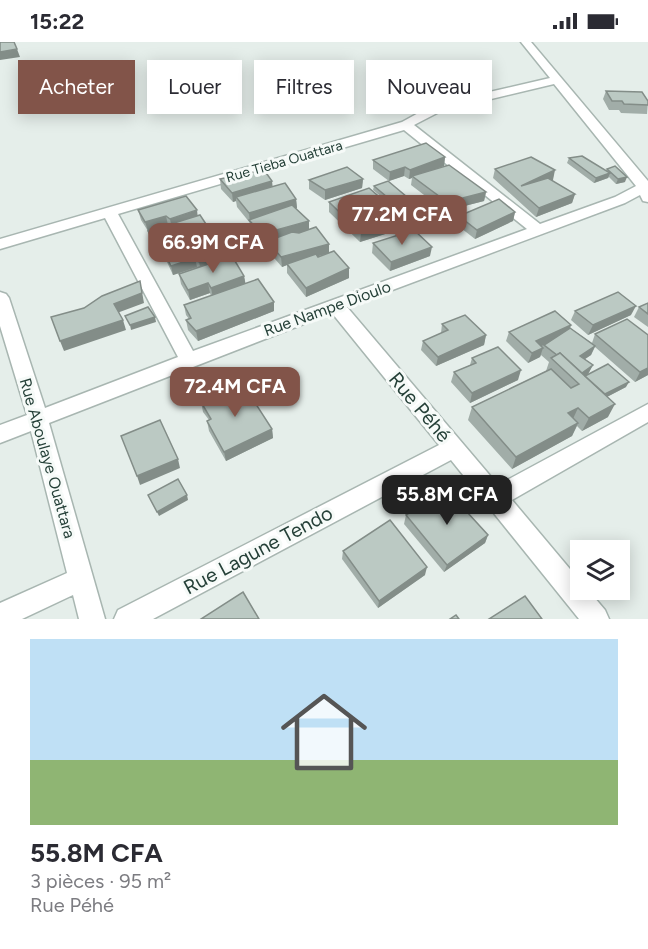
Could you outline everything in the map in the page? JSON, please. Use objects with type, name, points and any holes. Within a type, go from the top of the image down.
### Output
[{"type":"street","points":[[526,42],[646,190]]},
{"type":"street","name":"Rue Tieba Ouattara","points":[[0,244],[406,125],[437,108],[557,80]]},
{"type":"street","points":[[406,125],[538,230]]},
{"type":"street","name":"Rue Nampe Dioulo","points":[[0,434],[646,190]]},
{"type":"street","points":[[109,212],[189,361]]},
{"type":"street","name":"Rue Aboulaye Ouattara","points":[[0,298],[38,419],[92,619]]},
{"type":"street","name":"Rue Péhé","points":[[336,306],[596,619]]},
{"type":"street","points":[[495,498],[648,412]]},
{"type":"street","name":"Rue Lagune Tendo","points":[[126,619],[453,448]]},
{"type":"street","points":[[0,616],[81,579]]},
{"type":"building","points":[[0,42],[14,42],[17,49],[0,52]]},
{"type":"building","points":[[606,91],[642,92],[648,105],[612,101]]},
{"type":"building","points":[[426,143],[445,157],[410,170],[405,167],[390,172],[373,160]]},
{"type":"building","points":[[582,156],[610,173],[596,178],[569,158]]},
{"type":"building","points":[[531,157],[555,170],[521,186],[548,178],[575,194],[539,208],[495,169]]},
{"type":"building","points":[[449,165],[486,192],[447,202],[412,176]]},
{"type":"building","points":[[615,166],[627,177],[618,179],[607,169]]},
{"type":"building","points":[[347,167],[363,179],[325,190],[309,180]]},
{"type":"building","points":[[264,170],[272,181],[232,193],[220,179]]},
{"type":"building","points":[[388,181],[407,197],[393,202],[374,186]]},
{"type":"building","points":[[285,183],[296,199],[249,213],[236,197]]},
{"type":"building","points":[[369,188],[405,219],[361,233],[329,202]]},
{"type":"building","points":[[186,196],[197,210],[170,219],[166,216],[145,222],[138,210]]},
{"type":"building","points":[[499,199],[515,212],[477,230],[459,216]]},
{"type":"building","points":[[292,205],[309,221],[262,234],[249,220]]},
{"type":"building","points":[[200,215],[210,230],[184,239],[180,236],[156,244],[148,231]]},
{"type":"building","points":[[316,227],[329,244],[281,257],[268,241],[292,232],[299,233]]},
{"type":"building","points":[[414,230],[432,247],[391,262],[373,243]]},
{"type":"building","points":[[215,235],[229,252],[199,262],[195,258],[171,266],[164,252]]},
{"type":"building","points":[[334,251],[349,268],[306,288],[287,264],[316,254],[318,257]]},
{"type":"building","points":[[232,256],[244,276],[211,288],[208,283],[188,290],[179,274]]},
{"type":"building","points":[[258,279],[274,302],[196,331],[186,320],[191,318],[184,305]]},
{"type":"building","points":[[140,281],[142,293],[114,304],[123,320],[60,341],[51,317],[84,308],[102,296]]},
{"type":"building","points":[[618,292],[636,306],[593,325],[575,311]]},
{"type":"building","points":[[648,303],[648,314],[639,307]]},
{"type":"building","points":[[148,307],[155,317],[130,325],[125,316]]},
{"type":"building","points":[[555,311],[571,325],[536,341],[543,348],[532,353],[509,332]]},
{"type":"building","points":[[465,315],[486,335],[438,357],[423,341],[448,330],[442,324]]},
{"type":"building","points":[[627,319],[648,335],[648,368],[640,372],[595,334]]},
{"type":"building","points":[[570,328],[595,346],[580,356],[593,365],[582,373],[560,353],[557,355],[544,345]]},
{"type":"building","points":[[498,347],[521,370],[472,393],[454,372],[476,363],[472,358]]},
{"type":"building","points":[[560,353],[615,404],[589,418],[578,408],[568,413],[578,423],[516,457],[472,407],[551,369],[571,388],[579,384],[551,358]]},
{"type":"building","points":[[608,364],[629,382],[605,394],[585,376]]},
{"type":"building","points":[[243,384],[272,429],[224,452],[207,421],[211,419],[201,402]]},
{"type":"building","points":[[160,420],[178,459],[137,476],[121,436]]},
{"type":"building","points":[[178,479],[187,495],[157,512],[148,495]]},
{"type":"building","points":[[446,489],[488,535],[447,565],[406,515]]},
{"type":"building","points":[[390,520],[427,567],[379,601],[343,551]]},
{"type":"building","points":[[243,592],[259,619],[201,619]]},
{"type":"building","points":[[525,596],[542,619],[489,619]]}]
